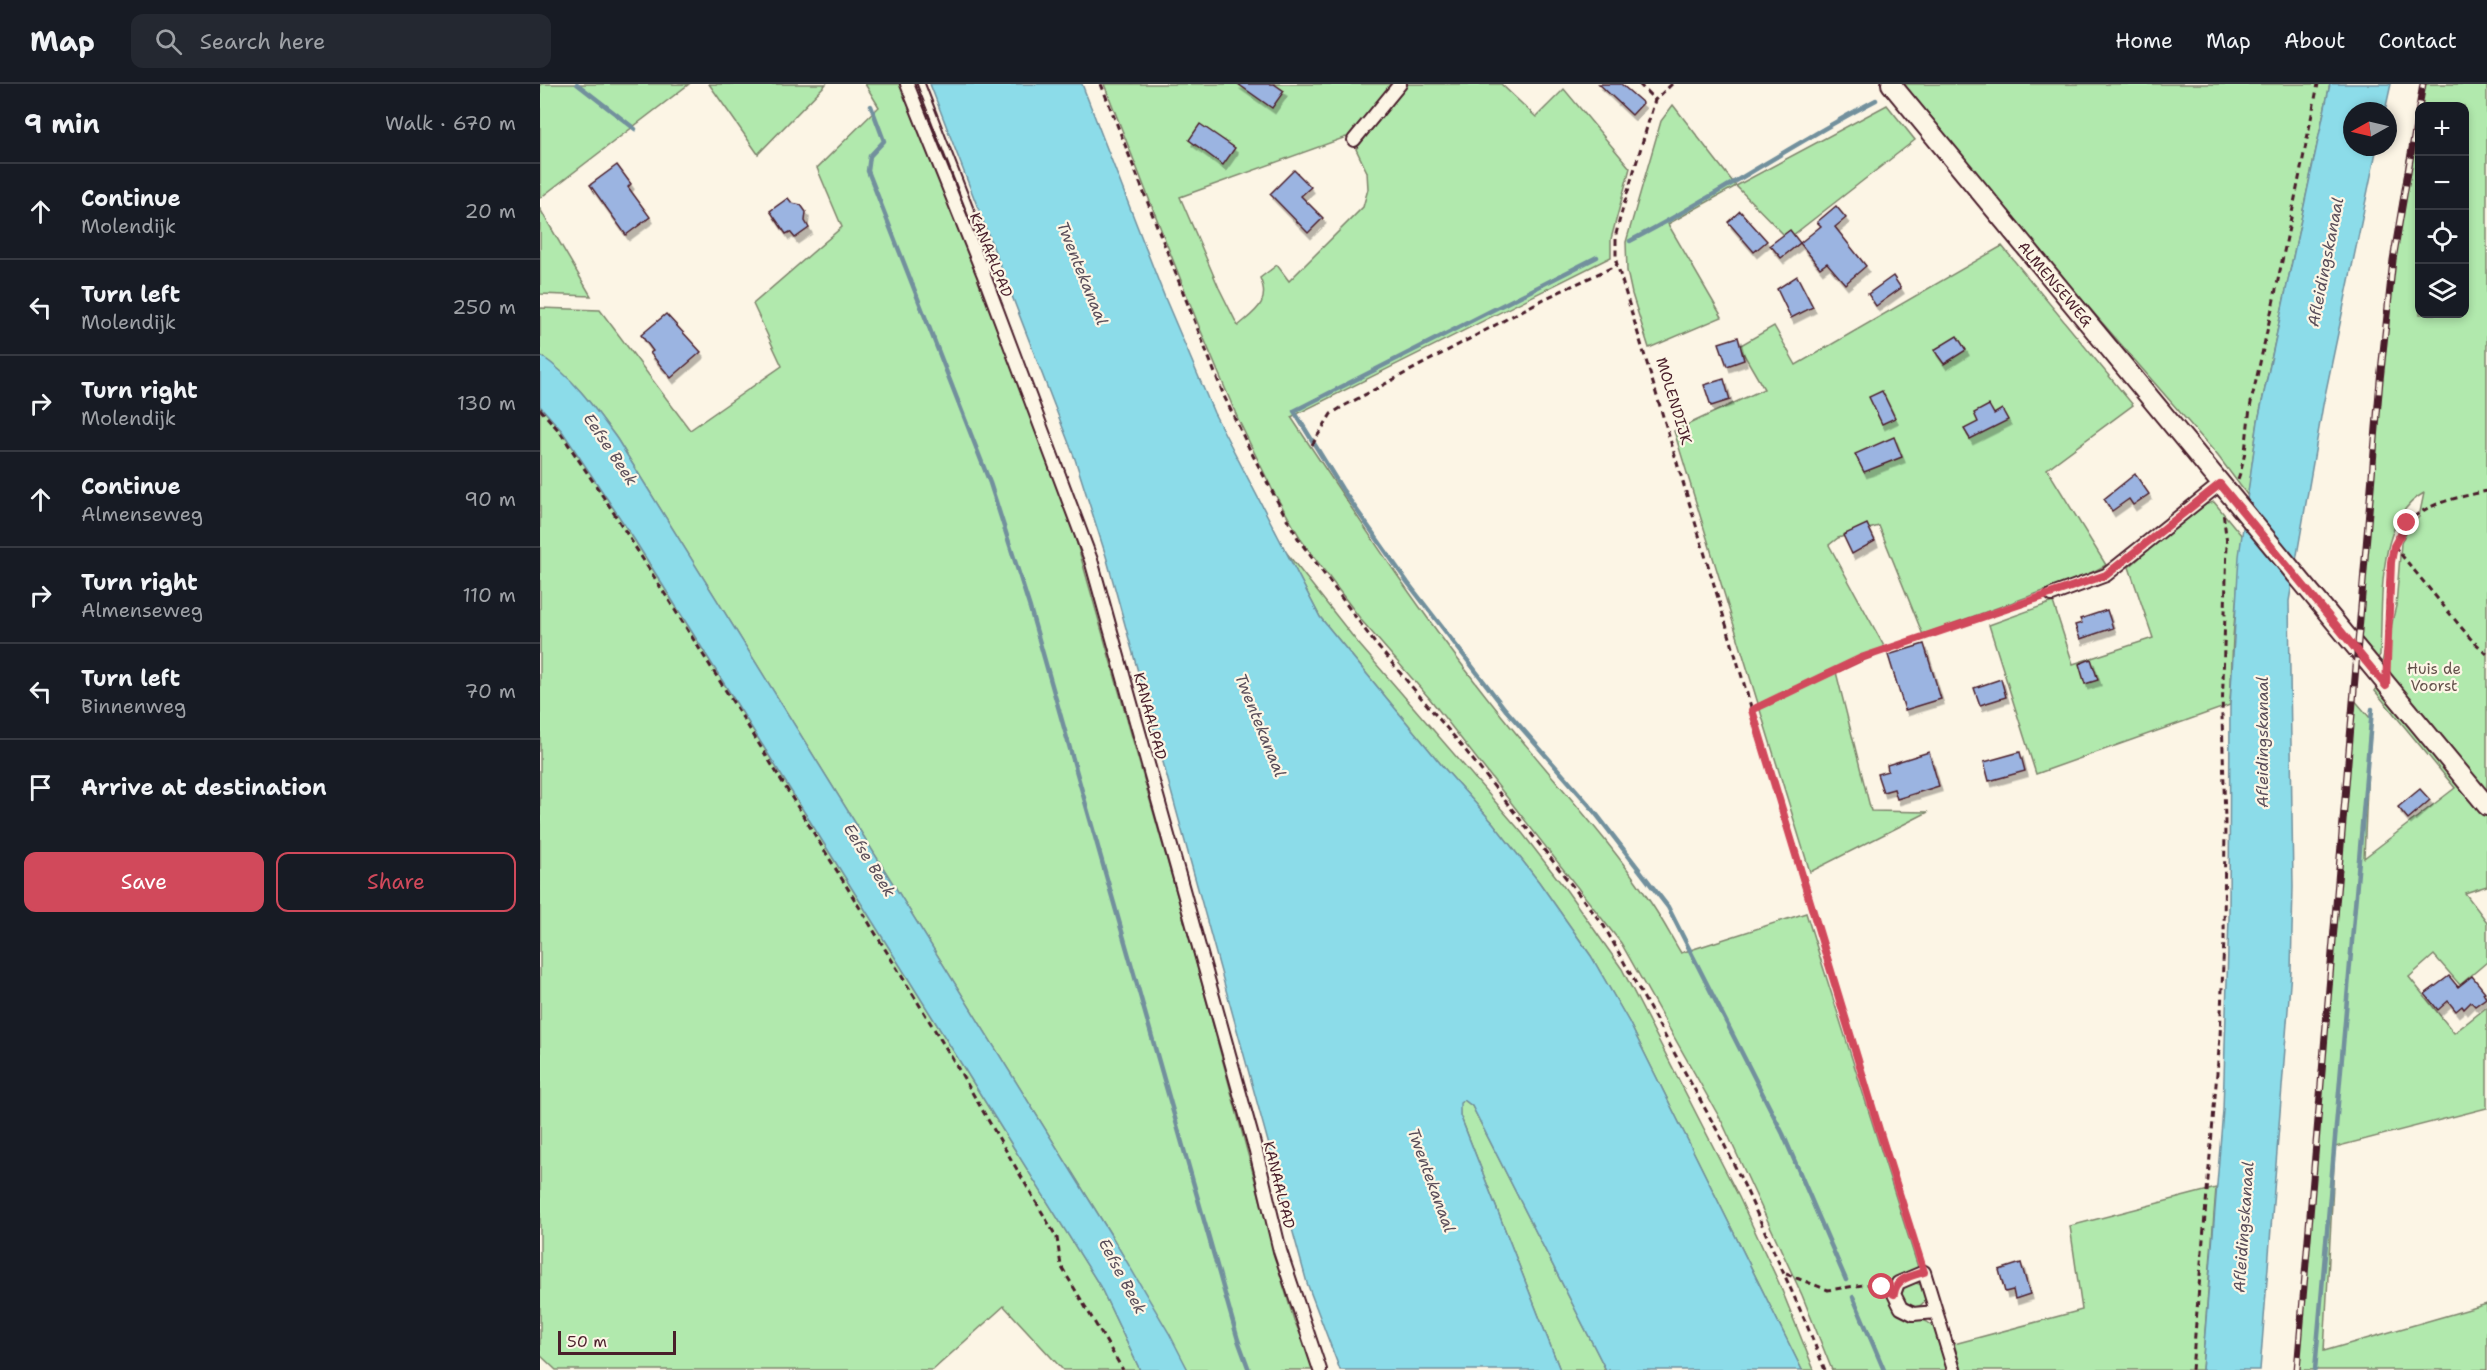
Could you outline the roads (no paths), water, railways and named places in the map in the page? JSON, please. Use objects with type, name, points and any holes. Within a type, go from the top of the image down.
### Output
[{"type":"main road","name":"ALMENSEWEG","points":[[1891,84],[2487,806]]},
{"type":"street","name":"KANAALPAD","points":[[907,84],[983,273],[1091,560],[1256,1151],[1280,1251],[1320,1370]]},
{"type":"street","points":[[1354,140],[1400,84]]},
{"type":"street","points":[[2052,595],[2106,575],[2229,495]]},
{"type":"street","points":[[1936,1312],[1906,1312],[1897,1303],[1894,1294],[1895,1287],[1902,1280],[1924,1272],[1954,1370]]},
{"type":"lane","points":[[921,84],[989,260],[983,273]]},
{"type":"water","name":"Twentekanaal","points":[[930,84],[1082,84],[1165,298],[1214,413],[1320,617],[1444,768],[1493,823],[1539,882],[1591,956],[1629,1022],[1802,1370],[1606,1370],[1472,1106],[1464,1100],[1460,1103],[1460,1115],[1560,1370],[1340,1370],[1307,1283],[1106,556],[1075,459]]},
{"type":"water","name":"Afleidingskanaal","points":[[2330,84],[2391,84],[2387,102],[2343,102],[2343,156],[2375,156],[2323,405],[2289,601],[2293,887],[2291,971],[2260,1370],[2202,1370],[2223,1110],[2229,917],[2230,705],[2239,556],[2258,421]]},
{"type":"water","name":"Eefse Beek","points":[[540,355],[573,383],[617,439],[1111,1235],[1169,1333],[1188,1370],[1140,1370],[1100,1286],[634,539],[562,431],[540,406]]},
{"type":"waterway","points":[[577,84],[635,129]]},
{"type":"waterway","points":[[1630,241],[1876,100]]},
{"type":"waterway","points":[[871,106],[884,141],[870,156],[868,171],[990,483],[1030,608],[1238,1340],[1249,1370]]},
{"type":"waterway","points":[[1597,257],[1294,411],[1342,489],[1408,583],[1505,709],[1590,806],[1668,907],[1783,1134],[1846,1280]]},
{"type":"waterway","points":[[2315,1370],[2372,709]]},
{"type":"waterway","points":[[1853,1297],[1884,1370]]},
{"type":"railway","points":[[2297,1370],[2380,380],[2393,260],[2423,84]]},
{"type":"park label","name":"Huis de Voorst","points":[[2434,678]]}]
